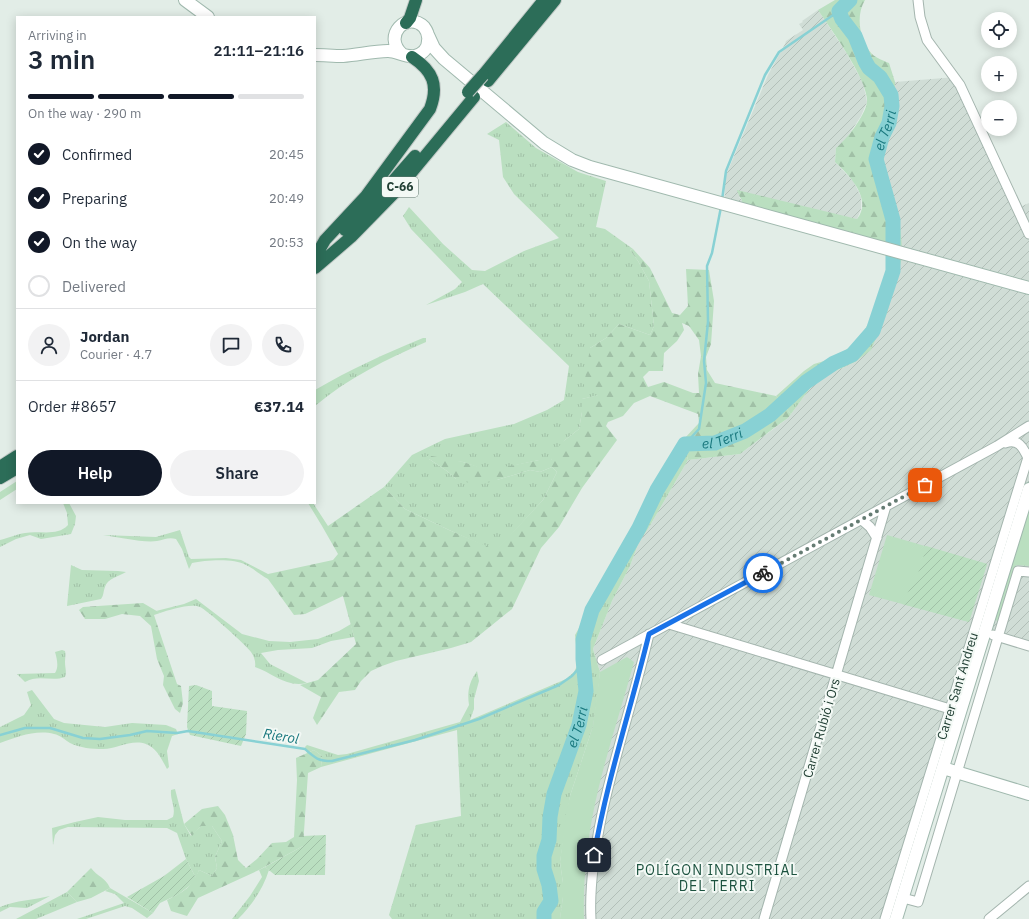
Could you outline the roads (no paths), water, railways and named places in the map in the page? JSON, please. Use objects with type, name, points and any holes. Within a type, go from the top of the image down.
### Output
[{"type":"highway","points":[[406,23],[410,18],[416,0]]},
{"type":"highway","name":"C-66","points":[[316,267],[351,237],[397,190],[544,0]]},
{"type":"highway","name":"C-66","points":[[485,78],[555,0]]},
{"type":"highway","points":[[316,255],[325,240],[366,196],[430,109],[434,97],[435,87],[431,75],[426,67],[412,55]]},
{"type":"highway","name":"C-66","points":[[316,255],[344,231],[379,197],[471,95]]},
{"type":"highway","points":[[0,467],[16,457]]},
{"type":"highway","points":[[0,478],[16,469]]},
{"type":"main road","points":[[185,0],[207,16]]},
{"type":"main road","points":[[373,52],[385,45],[394,36],[399,27],[406,23],[413,22],[423,26],[434,48],[444,59],[544,143],[572,160],[590,167],[659,187],[1029,288]]},
{"type":"main road","points":[[412,55],[428,45],[428,35]]},
{"type":"main road","points":[[394,36],[396,46],[412,55]]},
{"type":"main road","points":[[316,55],[343,56],[390,51],[412,55],[433,54],[444,59]]},
{"type":"main road","points":[[896,919],[1029,489]]},
{"type":"main road","points":[[943,768],[1029,794]]},
{"type":"street","points":[[918,0],[920,17],[927,40],[960,85],[1029,234]]},
{"type":"street","points":[[602,660],[1001,444],[1029,426]]},
{"type":"street","points":[[1001,444],[1010,441],[1020,443],[1028,456]]},
{"type":"street","name":"Carrer Sant Andreu","points":[[885,919],[1028,456]]},
{"type":"street","name":"Carrer Rubió i Ors","points":[[764,919],[886,506]]},
{"type":"street","points":[[862,520],[870,527],[877,538]]},
{"type":"street","points":[[903,898],[918,902],[1018,571],[1029,572]]},
{"type":"street","points":[[688,613],[697,631]]},
{"type":"street","points":[[669,624],[697,631],[950,709]]},
{"type":"street","points":[[984,633],[1029,646]]},
{"type":"street","points":[[591,919],[592,867],[598,830],[609,782],[635,692],[649,634]]},
{"type":"street","points":[[989,919],[1028,887]]},
{"type":"waterway","name":"el Terri","points":[[544,919],[544,912],[551,901],[549,885],[544,869],[544,856],[549,840],[550,817],[554,794],[579,725],[586,691],[583,640],[592,610],[639,528],[657,490],[685,444],[715,443],[745,431],[770,415],[806,382],[834,363],[852,355],[873,331],[893,271],[893,220],[876,159],[882,137],[889,123],[892,106],[891,95],[880,77],[869,68],[855,36],[842,19],[839,11],[850,0]]},
{"type":"waterway","points":[[722,200],[726,171],[765,75],[779,52],[839,11]]},
{"type":"waterway","points":[[685,444],[699,429],[706,383],[704,361],[708,322],[707,266],[712,253],[721,207]]},
{"type":"waterway","name":"Rierol","points":[[0,735],[25,728],[50,728],[83,738],[100,739],[147,731],[177,733],[188,731],[305,749],[317,758],[332,761],[415,740],[479,719],[559,685],[572,676],[579,668],[583,659]]},
{"type":"district","name":"POLÍGON INDUSTRIAL DEL TERRI","points":[[717,878]]}]
